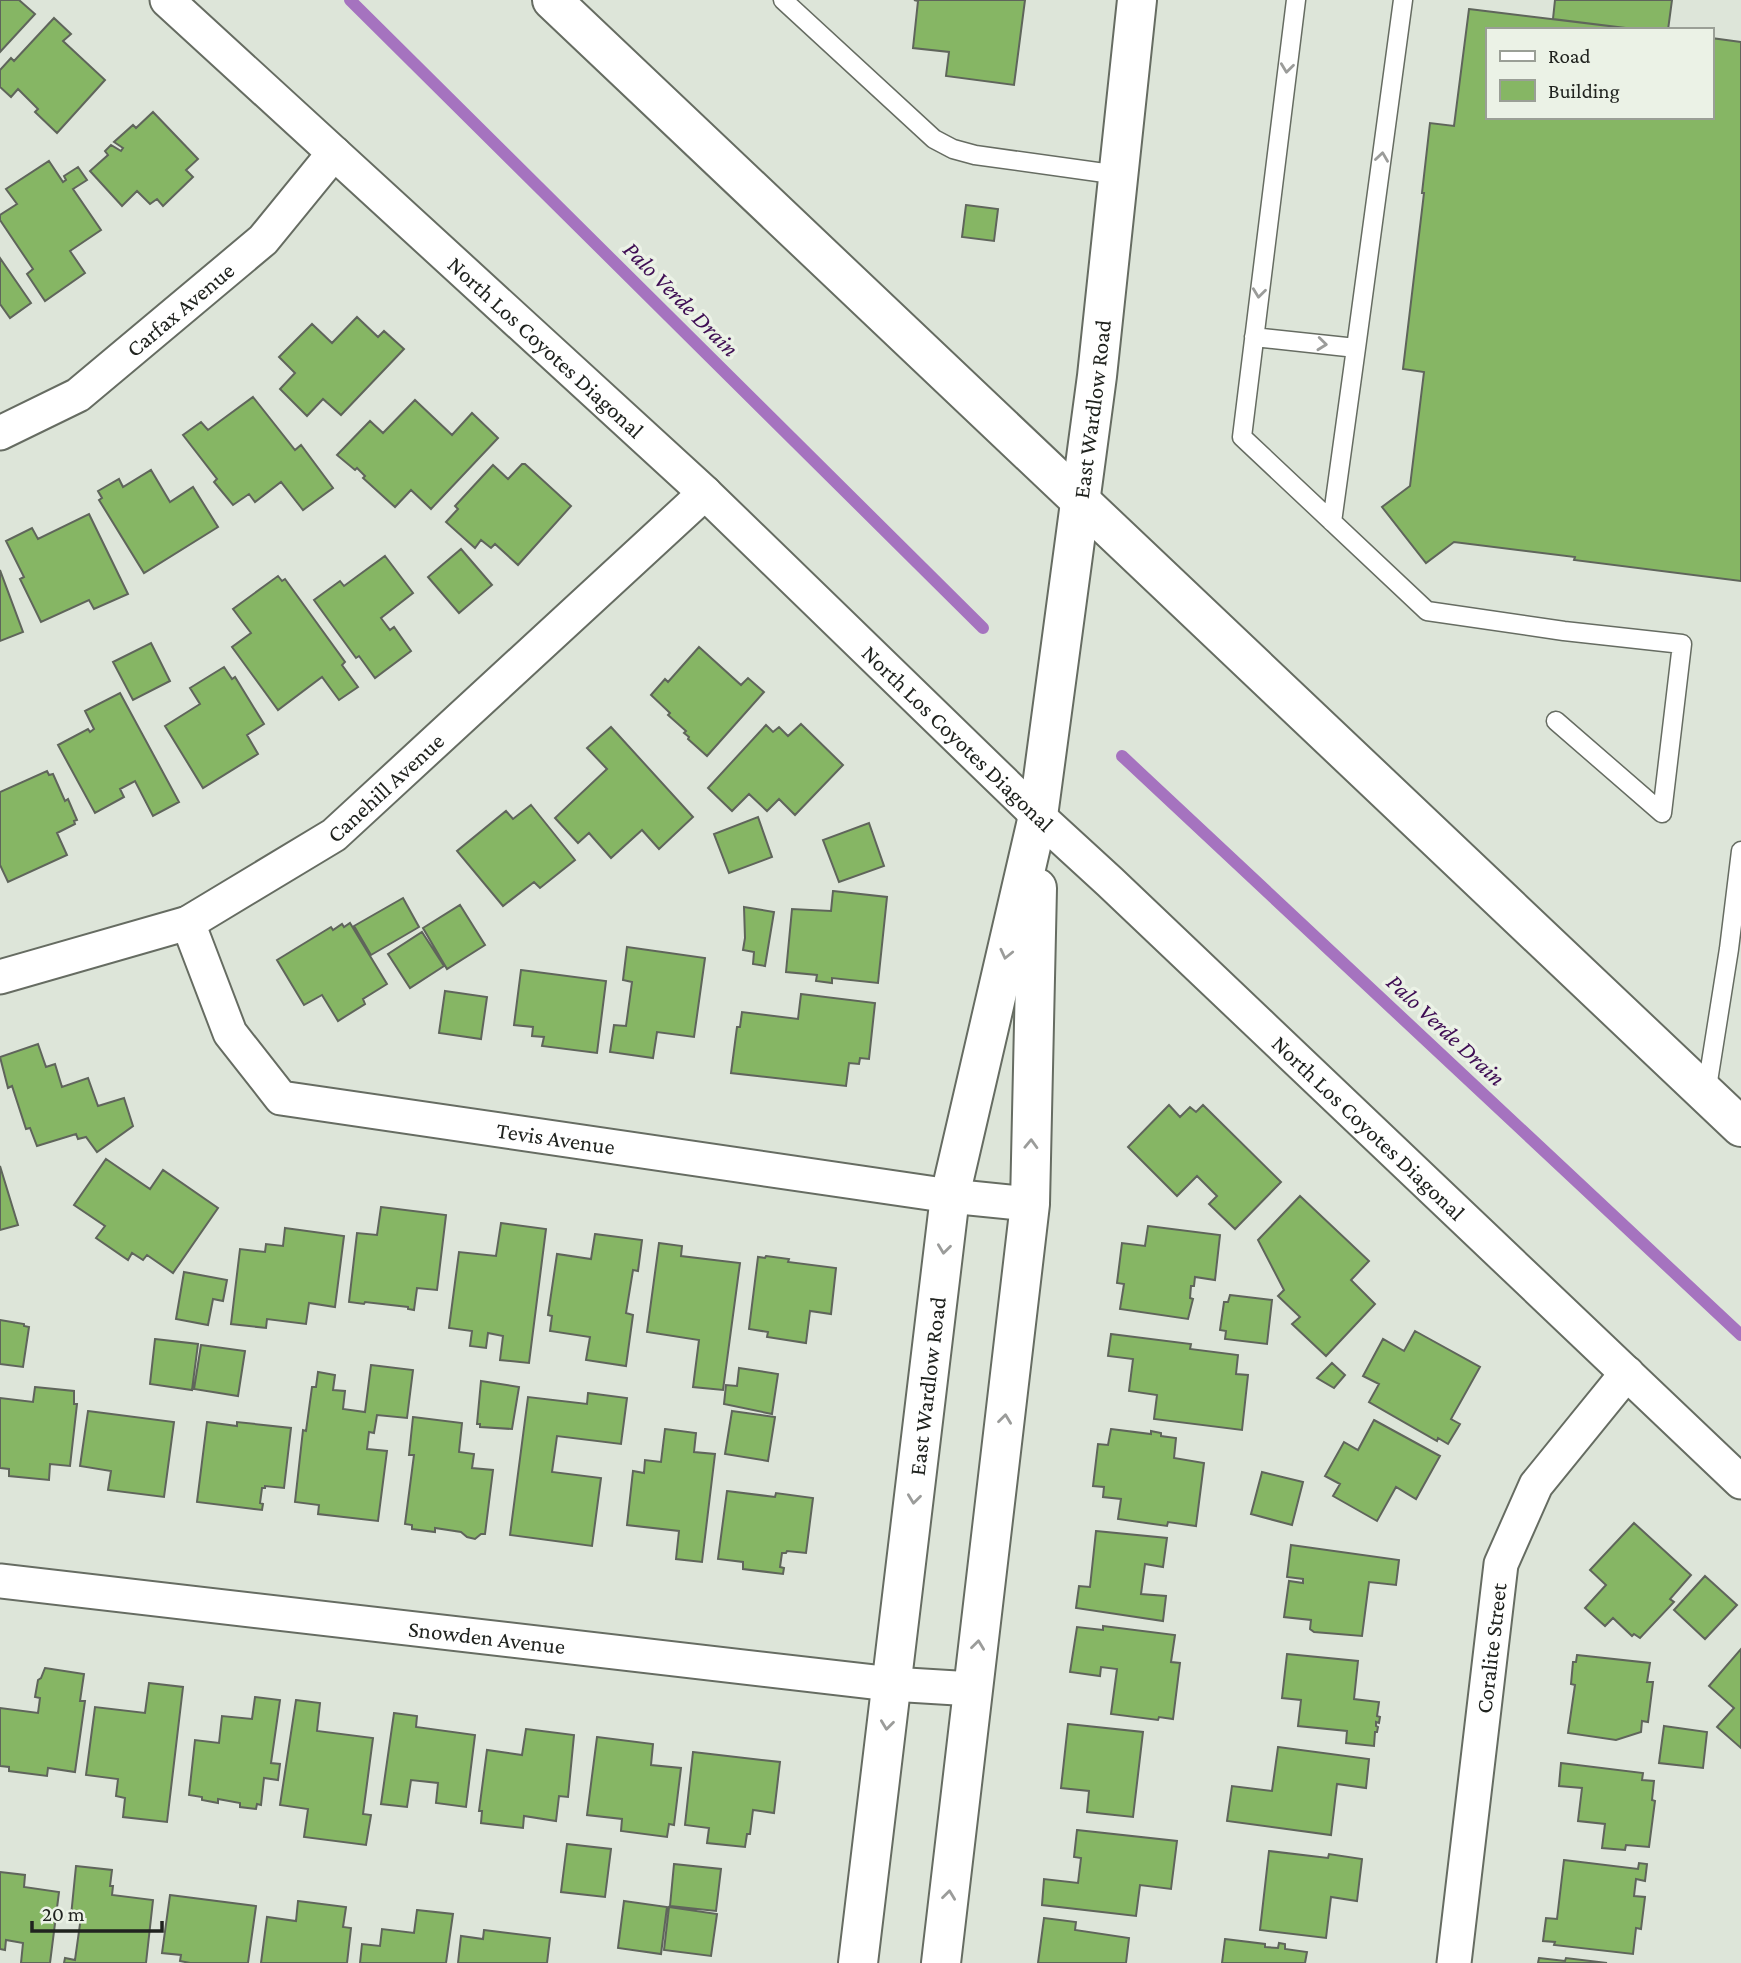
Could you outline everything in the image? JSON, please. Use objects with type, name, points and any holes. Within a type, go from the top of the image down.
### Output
[{"type":"main road","points":[[552,0],[1741,1127]]},
{"type":"main road","name":"East Wardlow Road","points":[[858,1963],[950,1196],[1038,816],[1080,503],[1137,0]]},
{"type":"main road","name":"East Wardlow Road","points":[[941,1963],[1030,1205],[1038,816]]},
{"type":"street","name":"North Los Coyotes Diagonal","points":[[167,0],[705,493],[1038,816],[1741,1482]]},
{"type":"street","name":"Carfax Avenue","points":[[0,433],[78,396],[263,240],[334,153]]},
{"type":"street","name":"Canehill Avenue","points":[[0,977],[188,923],[334,835],[705,493]]},
{"type":"street","name":"Tevis Avenue","points":[[188,923],[230,1033],[281,1098],[950,1196],[1030,1205]]},
{"type":"street","name":"Coralite Street","points":[[1454,1963],[1501,1564],[1536,1485],[1628,1373]]},
{"type":"street","name":"Snowden Avenue","points":[[0,1581],[891,1684],[973,1689]]},
{"type":"lane","points":[[783,0],[934,139],[953,149],[975,155],[1119,175]]},
{"type":"lane","points":[[1296,0],[1242,437],[1427,611],[1564,631],[1682,644],[1662,813],[1556,721]]},
{"type":"lane","points":[[1332,522],[1404,0]]},
{"type":"lane","points":[[1254,337],[1356,348]]},
{"type":"lane","points":[[1706,1094],[1729,949],[1741,850]]},
{"type":"building","points":[[0,0],[19,0],[35,14],[0,52]]},
{"type":"building","points":[[914,0],[1025,0],[1014,85],[946,76],[949,52],[913,48],[918,1]]},
{"type":"building","points":[[1555,0],[1672,0],[1668,28],[1626,28],[1553,19]]},
{"type":"building","points":[[1469,9],[1626,28],[1486,28],[1486,119],[1713,119],[1713,38],[1741,42],[1741,581],[1454,542],[1426,563],[1382,507],[1410,486],[1424,372],[1403,369],[1430,123],[1454,126]]},
{"type":"building","points":[[54,18],[71,34],[63,41],[105,80],[57,133],[35,112],[38,109],[18,89],[11,97],[0,87],[0,70],[11,58],[14,61]]},
{"type":"building","points":[[153,112],[198,159],[186,170],[193,177],[163,206],[157,199],[150,204],[137,191],[122,206],[90,171],[108,155],[105,151],[111,145],[121,151],[123,148],[114,142],[133,125],[136,128]]},
{"type":"building","points":[[49,161],[63,182],[66,180],[64,176],[78,167],[87,180],[73,189],[101,230],[70,251],[85,273],[45,301],[27,274],[33,269],[0,220],[0,215],[17,204],[6,189]]},
{"type":"building","points":[[966,205],[998,209],[994,241],[962,237]]},
{"type":"building","points":[[0,258],[31,303],[10,318],[0,304]]},
{"type":"building","points":[[357,317],[378,337],[384,331],[404,349],[341,415],[323,399],[307,416],[280,389],[295,373],[279,357],[312,324],[332,343]]},
{"type":"building","points":[[253,397],[295,450],[301,445],[333,488],[303,510],[281,482],[255,502],[249,494],[233,505],[183,435],[201,422],[208,430]]},
{"type":"building","points":[[415,400],[452,435],[472,413],[498,438],[431,509],[411,490],[395,507],[363,478],[365,476],[357,468],[355,470],[337,455],[370,421],[383,433]]},
{"type":"building","points":[[522,464],[571,506],[518,565],[495,544],[491,548],[481,540],[475,548],[446,522],[458,509],[455,506],[493,465],[508,479]]},
{"type":"building","points":[[151,470],[170,502],[193,487],[218,527],[144,573],[99,500],[102,498],[98,491],[119,479],[123,487]]},
{"type":"building","points":[[89,514],[128,594],[94,609],[89,600],[41,622],[20,579],[24,577],[6,541],[32,528],[38,539]]},
{"type":"building","points":[[461,549],[492,585],[459,613],[428,577]]},
{"type":"building","points":[[385,556],[413,593],[381,618],[390,630],[394,627],[411,651],[375,678],[359,656],[356,658],[314,600],[340,581],[344,586]]},
{"type":"building","points":[[0,570],[23,632],[0,641]]},
{"type":"building","points":[[278,576],[282,581],[285,579],[345,662],[342,665],[358,687],[339,700],[322,677],[278,710],[232,647],[251,633],[233,609]]},
{"type":"building","points":[[151,643],[170,681],[133,700],[113,662]]},
{"type":"building","points":[[699,647],[741,685],[748,678],[764,692],[707,756],[688,739],[684,733],[686,731],[651,695],[665,679],[668,682]]},
{"type":"building","points":[[224,667],[232,679],[235,677],[264,724],[247,735],[258,754],[203,788],[165,726],[200,704],[190,688]]},
{"type":"building","points":[[120,693],[179,802],[153,816],[135,781],[120,789],[124,797],[95,813],[58,745],[88,729],[90,732],[94,729],[85,711]]},
{"type":"building","points":[[801,724],[843,765],[795,815],[779,799],[767,811],[749,794],[732,811],[708,788],[766,725],[773,732],[779,727],[788,736]]},
{"type":"building","points":[[611,727],[693,817],[659,849],[642,830],[611,858],[589,833],[578,843],[555,818],[607,769],[587,748]]},
{"type":"building","points":[[47,771],[49,775],[53,774],[77,820],[74,821],[75,824],[57,833],[67,855],[8,882],[0,865],[0,792]]},
{"type":"building","points":[[531,805],[575,860],[540,888],[534,882],[503,906],[457,851],[506,811],[513,819]]},
{"type":"building","points":[[758,817],[772,857],[729,873],[714,834]]},
{"type":"building","points":[[869,823],[884,866],[839,882],[823,840]]},
{"type":"building","points":[[833,891],[887,897],[878,983],[832,978],[832,983],[816,981],[817,975],[786,972],[792,909],[831,911]]},
{"type":"building","points":[[403,898],[419,927],[371,955],[354,926]]},
{"type":"building","points":[[460,905],[485,945],[447,969],[423,928]]},
{"type":"building","points":[[744,907],[774,912],[765,966],[753,964],[754,952],[743,950]]},
{"type":"building","points":[[350,923],[387,984],[363,999],[365,1004],[338,1021],[322,995],[304,1005],[277,960],[331,927],[333,930],[342,924],[344,927]]},
{"type":"building","points":[[422,932],[444,966],[410,988],[388,954]]},
{"type":"building","points":[[627,947],[705,958],[694,1037],[657,1032],[653,1058],[610,1052],[614,1025],[626,1026],[632,982],[623,980]]},
{"type":"building","points":[[521,970],[606,981],[597,1053],[542,1046],[544,1037],[532,1036],[533,1027],[514,1025]]},
{"type":"building","points":[[445,991],[487,997],[481,1039],[439,1033]]},
{"type":"building","points":[[801,994],[875,1003],[869,1059],[860,1058],[859,1064],[849,1063],[846,1086],[731,1073],[737,1027],[740,1027],[742,1012],[798,1019]]},
{"type":"building","points":[[38,1044],[46,1067],[55,1064],[62,1087],[88,1078],[98,1106],[124,1098],[133,1126],[97,1152],[86,1137],[78,1139],[76,1134],[37,1146],[30,1128],[26,1129],[12,1086],[8,1088],[0,1057]]},
{"type":"building","points":[[1169,1105],[1180,1117],[1190,1107],[1196,1112],[1203,1105],[1281,1182],[1235,1229],[1209,1204],[1217,1196],[1197,1176],[1177,1196],[1128,1147]]},
{"type":"building","points":[[106,1159],[150,1189],[163,1170],[218,1208],[173,1273],[147,1255],[143,1260],[132,1253],[128,1260],[96,1238],[105,1226],[74,1205]]},
{"type":"building","points":[[0,1166],[18,1225],[0,1230]]},
{"type":"building","points":[[1300,1196],[1369,1261],[1351,1280],[1375,1304],[1326,1356],[1292,1324],[1300,1317],[1278,1296],[1284,1290],[1258,1240]]},
{"type":"building","points":[[381,1207],[446,1215],[437,1290],[417,1288],[414,1310],[408,1307],[349,1302],[357,1233],[377,1235]]},
{"type":"building","points":[[501,1223],[546,1229],[529,1363],[500,1360],[503,1336],[488,1333],[486,1348],[470,1346],[472,1331],[449,1328],[459,1252],[496,1256]]},
{"type":"building","points":[[1148,1226],[1220,1235],[1215,1280],[1195,1277],[1194,1286],[1191,1286],[1190,1298],[1193,1299],[1188,1319],[1120,1309],[1124,1284],[1117,1283],[1122,1243],[1145,1246]]},
{"type":"building","points":[[285,1228],[344,1236],[335,1307],[309,1303],[306,1324],[267,1319],[266,1328],[231,1324],[240,1249],[265,1252],[266,1244],[283,1246]]},
{"type":"building","points":[[595,1234],[642,1240],[638,1271],[633,1270],[626,1313],[633,1315],[626,1366],[586,1360],[590,1337],[550,1331],[552,1316],[548,1315],[557,1254],[591,1259]]},
{"type":"building","points":[[659,1243],[682,1246],[681,1256],[740,1263],[723,1390],[693,1387],[699,1340],[647,1332]]},
{"type":"building","points":[[758,1257],[789,1259],[788,1262],[836,1268],[831,1314],[810,1311],[806,1343],[767,1337],[768,1332],[749,1329]]},
{"type":"building","points":[[184,1272],[227,1280],[223,1301],[213,1299],[208,1325],[176,1319]]},
{"type":"building","points":[[1230,1295],[1272,1300],[1267,1344],[1225,1339],[1226,1331],[1220,1330],[1224,1302],[1228,1302]]},
{"type":"building","points":[[0,1320],[29,1327],[23,1367],[0,1364]]},
{"type":"building","points":[[1415,1331],[1480,1367],[1451,1419],[1460,1424],[1448,1444],[1438,1438],[1437,1441],[1369,1402],[1379,1384],[1363,1376],[1383,1339],[1404,1351]]},
{"type":"building","points":[[1111,1334],[1191,1344],[1190,1349],[1238,1355],[1236,1374],[1248,1375],[1242,1430],[1154,1419],[1157,1395],[1129,1391],[1133,1359],[1108,1356]]},
{"type":"building","points":[[155,1339],[198,1344],[192,1390],[150,1384]]},
{"type":"building","points":[[201,1345],[245,1351],[238,1396],[194,1389]]},
{"type":"building","points":[[1332,1363],[1345,1375],[1334,1388],[1317,1378]]},
{"type":"building","points":[[371,1365],[413,1370],[407,1418],[377,1415],[374,1433],[369,1432],[367,1449],[387,1451],[378,1521],[318,1514],[319,1505],[295,1502],[303,1430],[306,1431],[312,1387],[316,1387],[318,1372],[335,1375],[333,1390],[345,1391],[343,1409],[365,1412]]},
{"type":"building","points":[[739,1368],[778,1374],[772,1414],[724,1404],[726,1385],[737,1386]]},
{"type":"building","points":[[481,1381],[519,1387],[512,1429],[480,1427],[480,1424],[477,1424]]},
{"type":"building","points":[[35,1387],[74,1391],[74,1404],[77,1404],[70,1466],[50,1464],[49,1480],[9,1476],[9,1469],[0,1468],[0,1398],[33,1402]]},
{"type":"building","points":[[588,1393],[627,1398],[621,1444],[557,1436],[552,1472],[601,1478],[592,1546],[510,1535],[528,1397],[587,1404]]},
{"type":"building","points":[[88,1411],[174,1422],[164,1497],[108,1490],[111,1471],[80,1466]]},
{"type":"building","points":[[732,1411],[775,1417],[768,1461],[725,1454]]},
{"type":"building","points":[[413,1417],[462,1423],[459,1452],[474,1454],[472,1468],[493,1470],[485,1534],[475,1539],[461,1532],[435,1528],[435,1532],[412,1529],[412,1525],[405,1524],[414,1455],[409,1455]]},
{"type":"building","points":[[1374,1420],[1440,1456],[1416,1499],[1396,1487],[1377,1521],[1333,1496],[1340,1484],[1325,1476],[1344,1442],[1358,1450]]},
{"type":"building","points":[[207,1422],[237,1426],[237,1422],[291,1428],[284,1488],[262,1488],[262,1510],[197,1502]]},
{"type":"building","points":[[665,1429],[696,1433],[694,1452],[715,1454],[702,1562],[676,1559],[679,1531],[627,1525],[633,1471],[644,1473],[645,1460],[661,1462]]},
{"type":"building","points":[[1111,1429],[1151,1434],[1151,1431],[1161,1433],[1161,1436],[1176,1438],[1174,1458],[1204,1463],[1196,1526],[1168,1522],[1167,1526],[1118,1519],[1121,1499],[1103,1497],[1104,1487],[1093,1486],[1098,1444],[1108,1445]]},
{"type":"building","points":[[1262,1472],[1303,1482],[1292,1525],[1251,1514]]},
{"type":"building","points":[[727,1491],[813,1498],[806,1553],[782,1553],[780,1567],[784,1568],[783,1574],[743,1569],[743,1562],[718,1559]]},
{"type":"building","points":[[1634,1523],[1691,1575],[1670,1599],[1674,1602],[1640,1638],[1634,1634],[1632,1636],[1613,1618],[1605,1626],[1585,1608],[1606,1585],[1590,1570]]},
{"type":"building","points":[[1096,1531],[1167,1538],[1163,1567],[1145,1564],[1141,1594],[1166,1596],[1163,1621],[1076,1608],[1079,1586],[1090,1587]]},
{"type":"building","points":[[1291,1545],[1399,1560],[1396,1585],[1369,1582],[1362,1636],[1314,1632],[1310,1629],[1311,1620],[1284,1617],[1289,1581],[1303,1583],[1303,1579],[1287,1577]]},
{"type":"building","points":[[1705,1576],[1737,1605],[1705,1639],[1674,1610]]},
{"type":"building","points":[[1103,1626],[1175,1635],[1171,1662],[1180,1663],[1173,1719],[1159,1717],[1158,1720],[1111,1714],[1117,1669],[1101,1667],[1100,1676],[1070,1672],[1077,1627],[1103,1630]]},
{"type":"building","points":[[1741,1649],[1741,1748],[1717,1727],[1734,1708],[1709,1686]]},
{"type":"building","points":[[1287,1654],[1358,1661],[1354,1699],[1379,1702],[1377,1716],[1380,1717],[1379,1723],[1376,1722],[1378,1727],[1374,1746],[1346,1743],[1347,1731],[1298,1726],[1301,1700],[1282,1698]]},
{"type":"building","points":[[1577,1655],[1650,1663],[1647,1682],[1653,1682],[1648,1722],[1642,1721],[1641,1732],[1616,1740],[1568,1733],[1575,1685],[1571,1684],[1573,1662],[1576,1662]]},
{"type":"building","points":[[45,1668],[84,1674],[80,1701],[85,1701],[75,1772],[48,1768],[47,1776],[9,1771],[9,1767],[0,1766],[0,1708],[38,1713],[40,1698],[35,1697],[38,1680]]},
{"type":"building","points":[[149,1683],[183,1687],[167,1822],[123,1817],[125,1798],[116,1796],[118,1779],[86,1775],[95,1707],[145,1713]]},
{"type":"building","points":[[255,1697],[280,1700],[271,1763],[280,1764],[278,1780],[264,1778],[261,1805],[257,1804],[256,1809],[240,1807],[240,1803],[218,1799],[218,1803],[189,1795],[195,1740],[219,1743],[222,1716],[252,1719]]},
{"type":"building","points":[[296,1700],[320,1703],[317,1731],[373,1738],[363,1814],[371,1815],[366,1845],[304,1837],[308,1809],[280,1805]]},
{"type":"building","points":[[394,1713],[417,1716],[416,1727],[475,1735],[466,1807],[436,1803],[438,1783],[411,1780],[407,1807],[381,1804]]},
{"type":"building","points":[[1068,1724],[1143,1732],[1133,1817],[1087,1812],[1089,1791],[1061,1788]]},
{"type":"building","points":[[1664,1726],[1707,1732],[1703,1768],[1659,1763]]},
{"type":"building","points":[[526,1729],[574,1735],[568,1797],[559,1796],[556,1821],[524,1816],[523,1828],[481,1823],[482,1811],[479,1811],[487,1750],[522,1755]]},
{"type":"building","points":[[597,1737],[653,1744],[651,1765],[681,1768],[674,1825],[669,1824],[667,1837],[621,1831],[622,1819],[587,1815]]},
{"type":"building","points":[[1278,1747],[1369,1759],[1366,1788],[1337,1784],[1331,1835],[1227,1821],[1232,1786],[1272,1791]]},
{"type":"building","points":[[693,1752],[780,1762],[774,1813],[753,1810],[750,1834],[747,1834],[745,1847],[707,1843],[709,1828],[685,1825]]},
{"type":"building","points":[[1561,1763],[1643,1773],[1642,1780],[1654,1781],[1652,1800],[1655,1801],[1649,1847],[1626,1845],[1625,1850],[1602,1848],[1605,1824],[1578,1821],[1582,1788],[1559,1786]]},
{"type":"building","points":[[1077,1830],[1177,1841],[1171,1889],[1140,1885],[1136,1916],[1042,1905],[1044,1879],[1078,1883],[1081,1858],[1074,1857]]},
{"type":"building","points":[[567,1844],[611,1849],[605,1897],[561,1892]]},
{"type":"building","points":[[1269,1851],[1328,1858],[1329,1854],[1362,1859],[1357,1901],[1331,1897],[1326,1938],[1260,1930]]},
{"type":"building","points":[[1564,1860],[1638,1869],[1639,1863],[1647,1864],[1645,1881],[1636,1879],[1634,1896],[1645,1897],[1641,1929],[1636,1928],[1633,1954],[1554,1945],[1555,1942],[1543,1941],[1546,1918],[1557,1919]]},
{"type":"building","points":[[674,1864],[721,1869],[716,1911],[670,1906]]},
{"type":"building","points":[[76,1866],[112,1870],[112,1895],[153,1900],[146,1963],[64,1963],[65,1958],[75,1960],[81,1917],[71,1916]]},
{"type":"building","points":[[0,1872],[25,1875],[24,1887],[59,1892],[50,1963],[21,1963],[23,1943],[6,1940],[5,1950],[0,1949]]},
{"type":"building","points":[[170,1895],[256,1906],[248,1963],[190,1963],[180,1961],[181,1955],[162,1953]]},
{"type":"building","points":[[298,1901],[346,1907],[343,1927],[351,1928],[347,1963],[261,1963],[267,1917],[296,1921]]},
{"type":"building","points":[[624,1901],[667,1907],[661,1954],[618,1948]]},
{"type":"building","points":[[669,1907],[717,1914],[711,1956],[664,1950]]},
{"type":"building","points":[[417,1910],[453,1914],[446,1963],[360,1963],[362,1944],[380,1946],[382,1929],[414,1933]]},
{"type":"building","points":[[1044,1918],[1076,1922],[1075,1930],[1129,1938],[1126,1963],[1038,1963]]},
{"type":"building","points":[[484,1930],[550,1938],[547,1963],[458,1963],[461,1936],[483,1939]]},
{"type":"building","points":[[1225,1939],[1265,1944],[1265,1947],[1278,1948],[1279,1943],[1285,1944],[1285,1949],[1307,1952],[1305,1963],[1222,1963]]},
{"type":"building","points":[[1539,1958],[1565,1961],[1566,1958],[1607,1963],[1538,1963]]},
{"type":"waterway","name":"Palo Verde Drain","points":[[350,0],[983,628]]},
{"type":"waterway","name":"Palo Verde Drain","points":[[1122,756],[1741,1335]]}]
